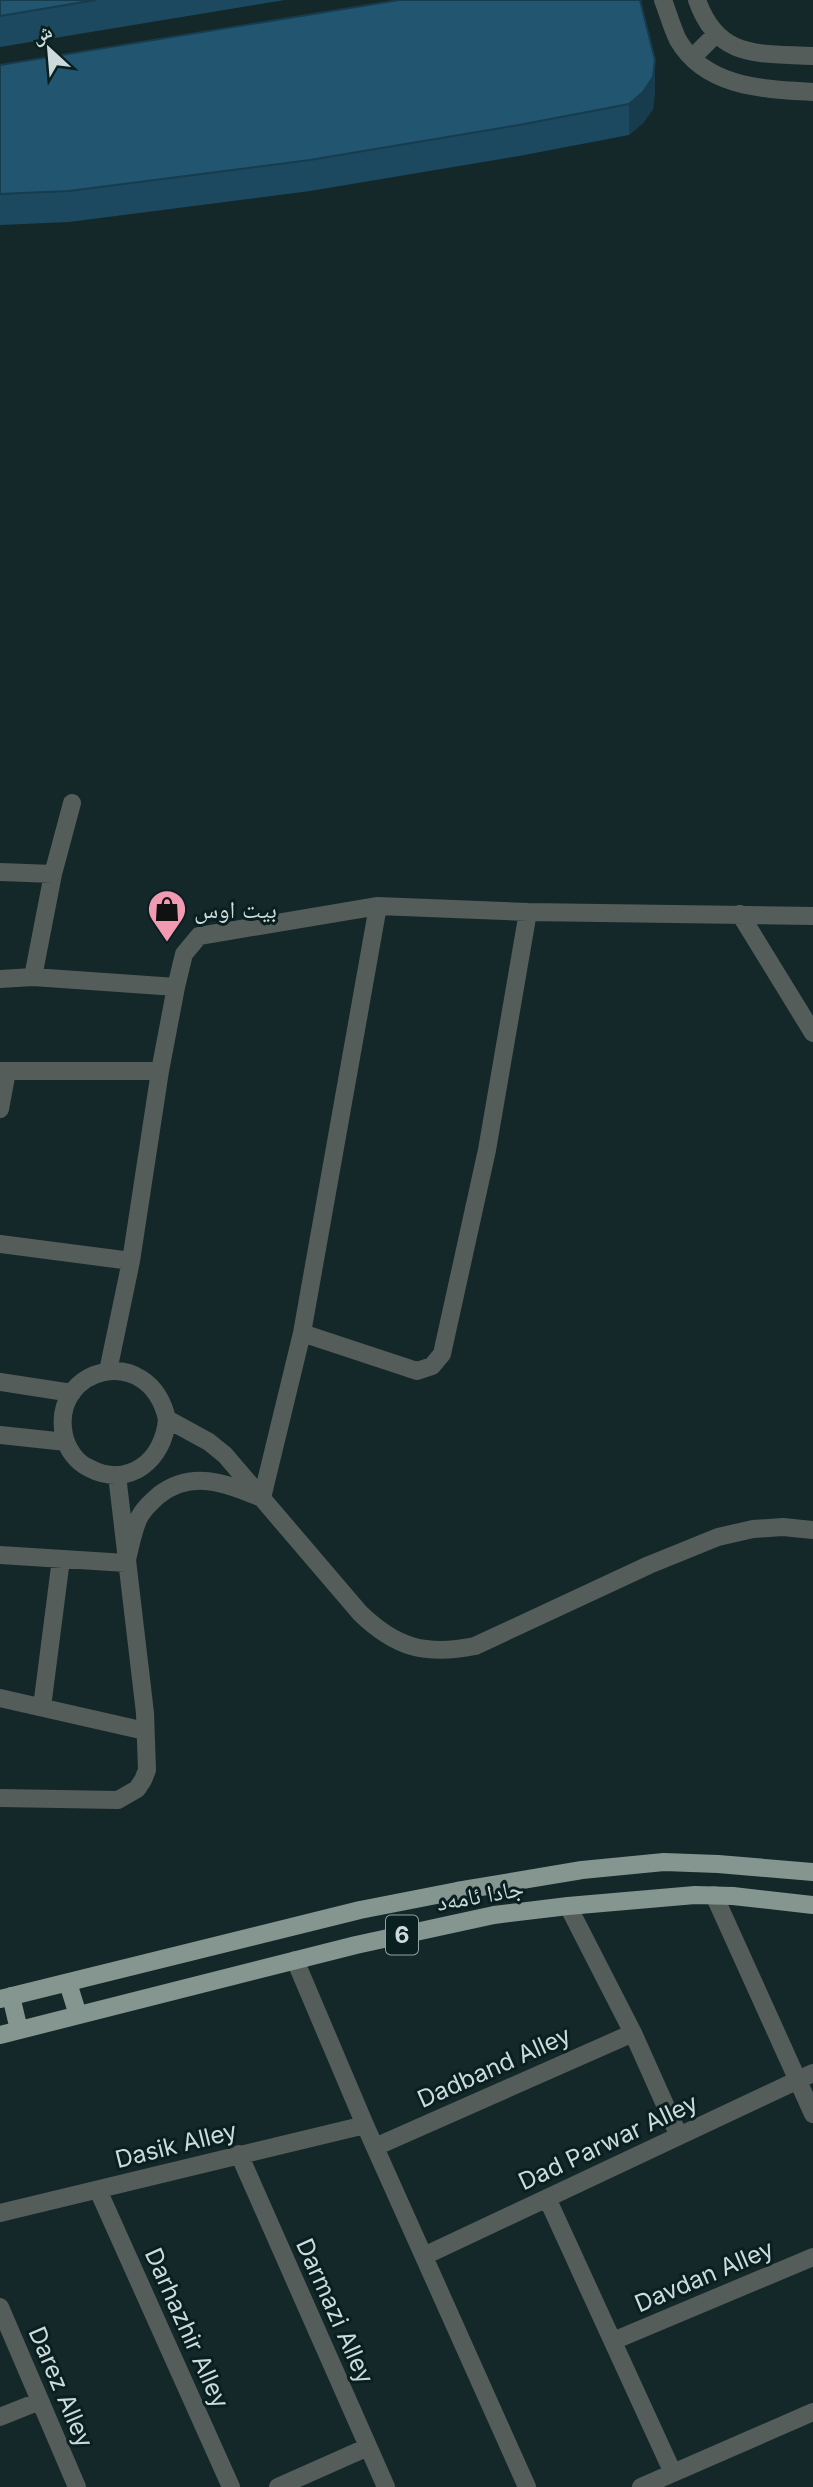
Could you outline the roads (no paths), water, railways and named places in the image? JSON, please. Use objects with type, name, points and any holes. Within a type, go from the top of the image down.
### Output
[{"type":"main road","name":"جادا ئامەد","points":[[6,1998],[360,1910],[609,1866],[691,1863],[813,1872]]},
{"type":"main road","name":"جادا ئامەد","points":[[0,2035],[295,1960],[494,1915],[568,1906],[714,1895],[813,1905]]},
{"type":"main road","points":[[68,1983],[78,2015]]},
{"type":"main road","points":[[6,1998],[19,2030]]},
{"type":"street","points":[[663,0],[678,40],[692,58],[709,73],[736,83],[813,92]]},
{"type":"street","points":[[697,0],[709,28],[723,40],[749,52],[813,56]]},
{"type":"street","points":[[692,58],[716,34]]},
{"type":"street","points":[[33,977],[53,874],[72,803]]},
{"type":"street","points":[[0,872],[53,874]]},
{"type":"street","points":[[262,1498],[302,1333],[378,906]]},
{"type":"street","points":[[108,1371],[131,1261],[160,1071],[176,987],[184,954],[199,936],[378,906],[528,912],[813,916]]},
{"type":"street","points":[[302,1333],[417,1371],[432,1366],[442,1354],[487,1150],[528,912]]},
{"type":"street","points":[[740,914],[813,1032]]},
{"type":"street","points":[[0,979],[33,977],[176,987]]},
{"type":"street","points":[[0,1109],[3,1071],[160,1071]]},
{"type":"street","points":[[0,1244],[131,1261]]},
{"type":"street","points":[[108,1371],[122,1371],[147,1382],[157,1392],[167,1419],[166,1433],[154,1457],[131,1472],[117,1475],[101,1474],[86,1467],[74,1456],[66,1442],[63,1414],[72,1393],[88,1379],[108,1371]]},
{"type":"street","points":[[0,1382],[72,1393]]},
{"type":"street","points":[[167,1419],[209,1442],[225,1455],[360,1613],[378,1630],[400,1643],[425,1650],[450,1651],[475,1646],[649,1565],[718,1537],[753,1529],[783,1527],[813,1531]]},
{"type":"street","points":[[0,1435],[66,1442]]},
{"type":"street","points":[[0,1798],[107,1801],[128,1796],[137,1789],[147,1770],[117,1475]]},
{"type":"street","points":[[126,1563],[138,1518],[150,1502],[166,1490],[184,1482],[204,1480],[223,1482],[262,1498]]},
{"type":"street","points":[[0,1555],[126,1563]]},
{"type":"street","points":[[42,1707],[61,1559]]},
{"type":"street","points":[[0,1698],[145,1731]]},
{"type":"street","points":[[714,1895],[805,2077],[813,2114]]},
{"type":"street","points":[[568,1906],[633,2033],[679,2136]]},
{"type":"street","points":[[295,1960],[365,2125],[527,2487]]},
{"type":"street","name":"Dadband Alley","points":[[375,2147],[633,2033]]},
{"type":"street","name":"Dad Parwar Alley","points":[[424,2256],[805,2077]]},
{"type":"street","name":"Dasik Alley","points":[[0,2213],[365,2125]]},
{"type":"street","name":"Darmazi Alley","points":[[239,2154],[386,2487]]},
{"type":"street","name":"Darhazhir Alley","points":[[98,2190],[232,2487]]},
{"type":"street","name":"Davdan Alley","points":[[547,2198],[674,2473]]},
{"type":"street","name":"Davdan Alley","points":[[613,2341],[813,2257]]},
{"type":"street","name":"Darez Alley","points":[[0,2307],[77,2487]]},
{"type":"street","points":[[0,2417],[40,2401]]},
{"type":"street","points":[[641,2487],[813,2412]]},
{"type":"street","points":[[278,2487],[368,2447]]},
{"type":"place","name":"بيت اوس","points":[[167,943]]}]
